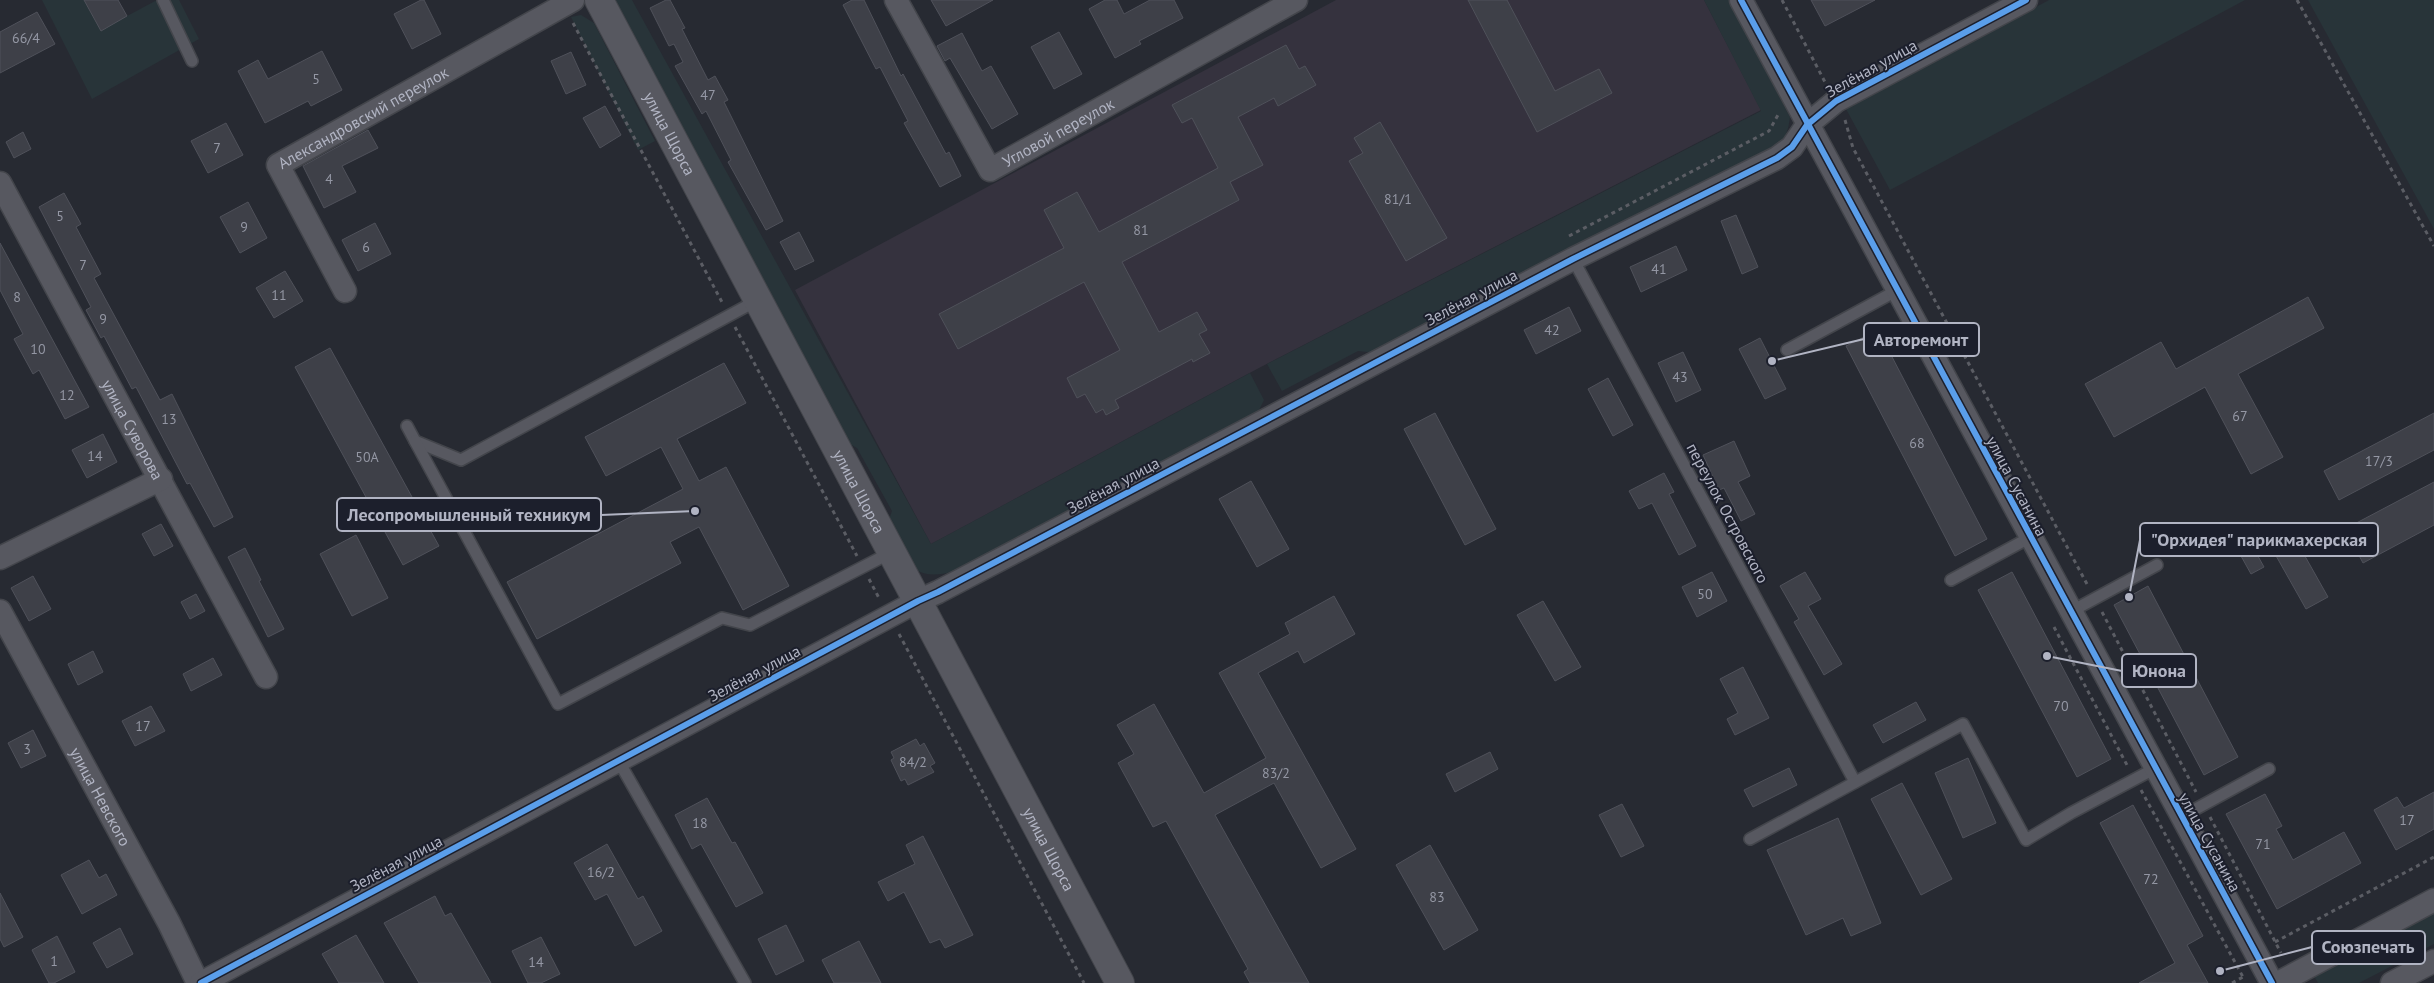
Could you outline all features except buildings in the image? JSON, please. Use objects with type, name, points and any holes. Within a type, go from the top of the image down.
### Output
[{"type":"street","name":"улица Щорса","points":[[599,0],[1120,983]]},
{"type":"street","name":"Угловой переулок","points":[[896,0],[990,170],[1296,0]]},
{"type":"street","name":"улица Сусанина","points":[[1741,0],[1794,102],[2154,769],[2272,983]]},
{"type":"street","name":"Зелёная улица","points":[[200,983],[889,616],[1574,259],[1777,158],[1792,147],[1807,125],[1836,101],[2026,0]]},
{"type":"street","name":"Александровский переулок","points":[[345,291],[278,165],[569,2]]},
{"type":"street","name":"улица Суворова","points":[[0,183],[266,677]]},
{"type":"street","points":[[0,558],[161,479]]},
{"type":"street","name":"улица Невского","points":[[0,612],[200,983]]},
{"type":"street","points":[[2286,979],[2434,900]]},
{"type":"street","points":[[2392,983],[2434,961]]},
{"type":"lane","points":[[163,0],[192,61]]},
{"type":"lane","name":"переулок Островского","points":[[1574,259],[1855,782]]},
{"type":"lane","points":[[1788,350],[1896,291]]},
{"type":"lane","points":[[415,441],[461,460],[758,300]]},
{"type":"lane","points":[[407,426],[558,704],[722,618],[750,625],[892,552]]},
{"type":"lane","points":[[1951,580],[2030,538]]},
{"type":"lane","points":[[2070,612],[2157,565]]},
{"type":"lane","points":[[1750,839],[1963,724],[2026,840],[2154,769]]},
{"type":"lane","points":[[618,760],[745,983]]},
{"type":"lane","points":[[2181,817],[2268,769]]},
{"type":"path","points":[[1568,237],[1769,131],[1782,108],[1828,86],[1782,0]]},
{"type":"path","points":[[2297,0],[2434,246]]},
{"type":"path","points":[[569,2],[729,316],[1084,983]]},
{"type":"path","points":[[1836,101],[1853,148],[2095,599],[2275,942],[2286,979]]},
{"type":"path","points":[[2275,942],[2434,857]]},
{"type":"path","points":[[2232,983],[2243,977]]},
{"type":"shaded area","points":[[42,0],[84,0],[101,30],[157,0],[179,0],[199,39],[92,99]]},
{"type":"shaded area","points":[[610,0],[632,0],[931,544],[1250,373],[1264,400],[1257,414],[955,571],[928,574],[918,571],[911,566],[899,548],[887,525],[892,511],[857,448],[841,439]]},
{"type":"shaded area","points":[[1336,0],[1704,0],[1761,110],[1257,369],[931,544],[795,290]]},
{"type":"shaded area","points":[[1704,0],[1729,0],[1790,117],[1785,136],[1773,150],[1377,353],[1358,351],[1282,391],[1267,364],[1761,111]]},
{"type":"shaded area","points":[[2049,0],[2245,0],[1890,190],[1846,109]]},
{"type":"shaded area","points":[[2308,0],[2434,0],[2434,229]]},
{"type":"shaded area","points":[[581,15],[594,23],[655,141],[638,150],[571,17]]},
{"type":"shaded area","points":[[2434,913],[2434,944],[2359,983],[2318,983],[2314,976]]},
{"type":"cycle path","points":[[1741,0],[2272,983]]},
{"type":"cycle path","points":[[201,983],[918,601],[1573,259],[1777,158],[1792,147],[1807,125],[1836,101],[2026,0]]},
{"type":"place","name":"Авторемонт","points":[[1772,361]]},
{"type":"place","name":"Лесопромышленный техникум","points":[[695,511]]},
{"type":"place","name":"\"Орхидея\" парикмахерская","points":[[2129,597]]},
{"type":"place","name":"Юнона","points":[[2047,656]]},
{"type":"place","name":"Союзпечать","points":[[2220,971]]}]
